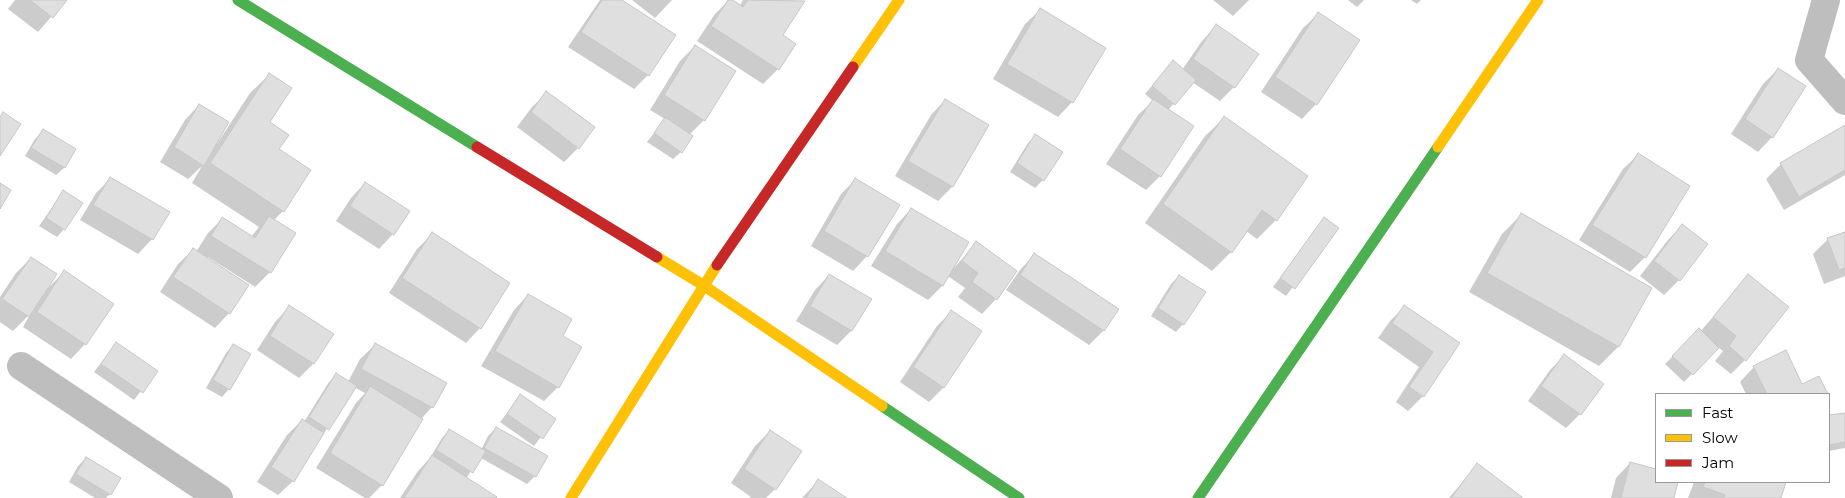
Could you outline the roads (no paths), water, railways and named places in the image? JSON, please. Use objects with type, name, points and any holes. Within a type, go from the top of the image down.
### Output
[{"type":"street","points":[[238,0],[703,285],[1019,498]]},
{"type":"street","points":[[571,498],[703,285],[899,0]]},
{"type":"street","points":[[1198,498],[1538,0]]},
{"type":"street","points":[[1826,0],[1809,60],[1845,101]]},
{"type":"street","points":[[21,366],[219,498]]}]
